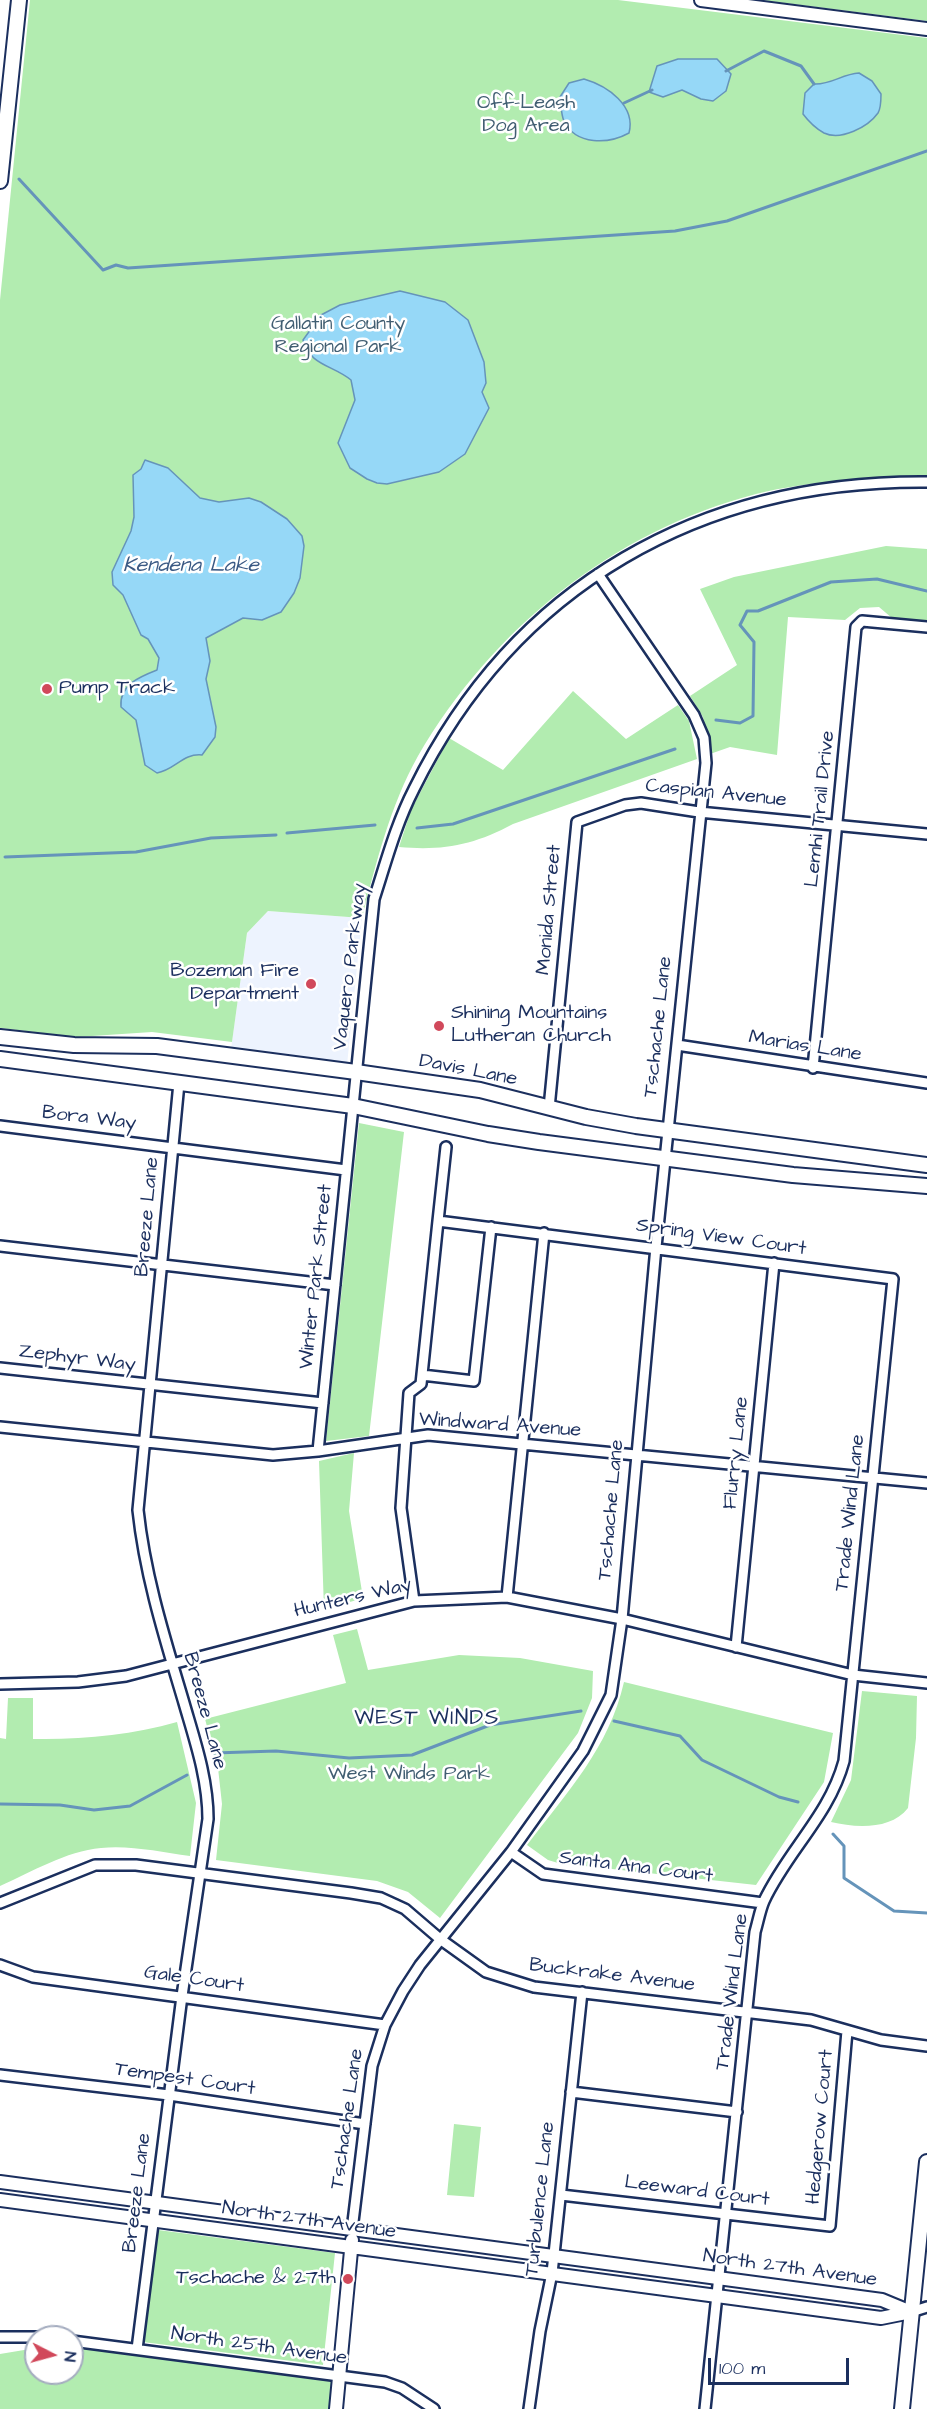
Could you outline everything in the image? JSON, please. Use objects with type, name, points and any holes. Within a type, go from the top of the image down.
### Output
[{"type":"main road","points":[[0,181],[3,125],[19,0]]},
{"type":"main road","name":"Davis Lane","points":[[0,1037],[74,1045],[157,1046],[356,1072],[480,1090],[586,1117],[927,1165]]},
{"type":"main road","points":[[0,1059],[353,1106],[488,1134],[793,1175],[927,1186]]},
{"type":"main road","points":[[902,2409],[927,2162]]},
{"type":"street","points":[[701,0],[927,29]]},
{"type":"street","name":"Vaquero Parkway","points":[[353,1106],[374,899],[401,817],[435,750],[486,675],[527,629],[566,596],[598,574],[684,526],[726,510],[807,489],[856,483],[927,482]]},
{"type":"street","name":"Tschache Lane","points":[[336,2409],[352,2230],[372,2066],[385,2025],[403,1991],[440,1939],[511,1852],[583,1751],[611,1695],[622,1618],[656,1247],[699,812],[706,763],[704,738],[694,716],[598,574]]},
{"type":"street","name":"Lemhi Trail Drive","points":[[813,1068],[856,627],[862,621],[874,621],[927,627]]},
{"type":"street","name":"Caspian Avenue","points":[[577,822],[625,804],[641,803],[699,812],[927,834]]},
{"type":"street","name":"Monida Street","points":[[549,1108],[577,822]]},
{"type":"street","name":"Marias Lane","points":[[677,1045],[813,1068],[927,1083]]},
{"type":"street","name":"Breeze Lane","points":[[137,2349],[208,1797],[142,1553],[138,1510],[179,1083]]},
{"type":"street","name":"Winter Park Street","points":[[318,1451],[353,1106]]},
{"type":"street","name":"Bora Way","points":[[0,1126],[346,1170]]},
{"type":"street","points":[[414,1601],[401,1508],[409,1393],[421,1384],[446,1147]]},
{"type":"street","name":"Spring View Court","points":[[438,1221],[893,1279]]},
{"type":"street","points":[[422,1375],[474,1380],[491,1227]]},
{"type":"street","points":[[507,1597],[544,1233]]},
{"type":"street","points":[[0,1246],[334,1285]]},
{"type":"street","name":"Flurry Lane","points":[[736,1647],[774,1263]]},
{"type":"street","name":"Trade Wind Lane","points":[[705,2409],[755,1932],[763,1903],[837,1786],[844,1761],[893,1279]]},
{"type":"street","name":"Zephyr Way","points":[[0,1368],[323,1403]]},
{"type":"street","name":"Windward Avenue","points":[[0,1427],[273,1455],[428,1435],[927,1483]]},
{"type":"street","name":"Hunters Way","points":[[0,1684],[78,1682],[126,1676],[414,1601],[507,1597],[622,1618],[853,1675],[927,1683]]},
{"type":"street","name":"Santa Ana Court","points":[[511,1852],[543,1874],[763,1903]]},
{"type":"street","name":"Buckrake Avenue","points":[[0,1903],[95,1865],[136,1865],[381,1898],[405,1909],[440,1939],[486,1972],[534,1987],[811,2020],[881,2040],[927,2046]]},
{"type":"street","name":"Gale Court","points":[[0,1965],[33,1977],[385,2025]]},
{"type":"street","name":"Turbulence Lane","points":[[529,2409],[540,2331],[552,2273],[582,1992]]},
{"type":"street","name":"Hedgerow Court","points":[[830,2226],[847,2031]]},
{"type":"street","name":"Tempest Court","points":[[0,2074],[169,2095],[365,2124]]},
{"type":"street","points":[[571,2092],[736,2112]]},
{"type":"street","name":"North 27th Avenue","points":[[0,2182],[882,2300],[912,2312]]},
{"type":"street","name":"Leeward Court","points":[[561,2195],[830,2226]]},
{"type":"street","name":"North 27th Avenue","points":[[0,2200],[881,2318],[912,2312]]},
{"type":"street","points":[[912,2312],[927,2307]]},
{"type":"street","points":[[0,2337],[24,2337]]},
{"type":"street","name":"North 25th Avenue","points":[[84,2342],[385,2382],[402,2388],[434,2409]]},
{"type":"shaded area","points":[[268,911],[362,918],[347,1065],[231,1049],[247,933]]},
{"type":"green space","name":"Gallatin County Regional Park","points":[[30,0],[618,0],[927,38],[927,477],[819,483],[756,494],[703,511],[653,533],[606,560],[561,591],[520,627],[482,667],[448,710],[418,756],[392,815],[378,856],[362,918],[268,911],[247,933],[232,1042],[152,1032],[77,1037],[0,1028],[0,300]]},
{"type":"green space","points":[[761,0],[927,0],[927,21]]},
{"type":"green space","points":[[886,546],[927,549],[927,622],[892,618],[879,607],[860,608],[845,620],[788,617],[777,755],[730,747],[710,754],[703,717],[690,696],[737,665],[700,589],[734,577]]},
{"type":"green space","points":[[573,691],[626,739],[678,705],[689,721],[697,759],[513,824],[471,842],[430,848],[399,847],[411,810],[449,738],[503,770]]},
{"type":"green space","points":[[359,1123],[404,1132],[369,1436],[326,1441]]},
{"type":"green space","points":[[354,1453],[349,1511],[363,1598],[324,1610],[319,1461]]},
{"type":"green space","name":"West Winds Park","points":[[357,1629],[368,1670],[459,1655],[520,1658],[593,1671],[592,1698],[578,1733],[440,1918],[408,1892],[377,1881],[216,1860],[222,1804],[218,1768],[205,1719],[346,1683],[333,1635]]},
{"type":"green space","points":[[624,1682],[833,1733],[824,1782],[756,1885],[558,1863],[548,1860],[527,1845],[571,1788],[597,1749],[617,1706]]},
{"type":"green space","points":[[862,1691],[917,1696],[916,1738],[908,1808],[901,1815],[883,1824],[862,1826],[831,1822],[851,1780]]},
{"type":"green space","points":[[8,1698],[33,1698],[33,1739],[106,1736],[177,1722],[196,1803],[190,1856],[123,1847],[88,1850],[62,1858],[0,1886],[0,1738],[6,1739]]},
{"type":"green space","points":[[454,2124],[481,2127],[474,2197],[447,2195]]},
{"type":"green space","points":[[158,2230],[335,2253],[323,2365],[143,2342]]},
{"type":"green space","points":[[84,2349],[135,2353],[335,2380],[332,2409],[0,2409],[0,2354],[24,2350],[24,2385],[84,2385]]},
{"type":"water","points":[[678,59],[717,59],[731,74],[726,91],[713,101],[701,99],[682,90],[663,97],[649,92],[657,66]]},
{"type":"water","points":[[859,73],[872,81],[881,94],[878,113],[874,118],[861,128],[846,134],[831,135],[815,127],[803,114],[805,93],[814,84],[826,83]]},
{"type":"water","points":[[584,79],[611,92],[618,98],[628,114],[629,133],[603,141],[585,139],[569,129],[563,119],[560,97],[569,83]]},
{"type":"water","points":[[400,291],[445,302],[468,320],[484,362],[486,383],[482,392],[489,408],[465,454],[439,472],[387,484],[367,479],[350,468],[338,443],[355,400],[351,380],[311,355],[303,340],[321,315],[340,305]]},
{"type":"water","name":"Kendena Lake","points":[[145,460],[168,468],[200,498],[219,502],[249,498],[261,502],[287,519],[302,536],[304,546],[300,578],[294,593],[281,612],[262,620],[243,618],[206,638],[210,661],[206,679],[216,727],[215,737],[202,755],[184,759],[169,769],[157,773],[145,765],[136,720],[121,707],[121,699],[127,687],[137,679],[157,670],[159,658],[148,639],[141,635],[123,595],[113,585],[112,572],[131,531],[134,517],[133,475],[141,469]]},
{"type":"waterway","points":[[726,71],[764,51],[801,66],[814,84]]},
{"type":"waterway","points":[[624,103],[652,90]]},
{"type":"waterway","points":[[19,179],[103,270],[116,265],[128,268],[675,231],[727,221],[927,151]]},
{"type":"waterway","points":[[716,720],[740,723],[753,716],[754,642],[740,625],[747,611],[758,611],[831,582],[877,579],[927,591]]},
{"type":"waterway","points":[[417,828],[453,824],[675,749]]},
{"type":"waterway","points":[[287,833],[375,825]]},
{"type":"waterway","points":[[5,857],[136,852],[211,838],[276,835]]},
{"type":"waterway","points":[[214,1753],[276,1751],[349,1758],[412,1755],[490,1725],[581,1711]]},
{"type":"waterway","points":[[614,1721],[680,1736],[702,1760],[779,1797],[798,1802]]},
{"type":"waterway","points":[[0,1804],[60,1805],[94,1810],[130,1806],[187,1775]]},
{"type":"waterway","points":[[833,1834],[844,1846],[844,1878],[894,1911],[927,1913]]},
{"type":"place","name":"Pump Track","points":[[47,689]]},
{"type":"place","name":"Bozeman Fire Department","points":[[311,984]]},
{"type":"place","name":"Shining Mountains Lutheran Church","points":[[439,1026]]},
{"type":"place","name":"Tschache & 27th","points":[[348,2279]]},
{"type":"district","name":"WEST WINDS","points":[[427,1720]]},
{"type":"park label","name":"Off-Leash Dog Area","points":[[526,116]]}]
